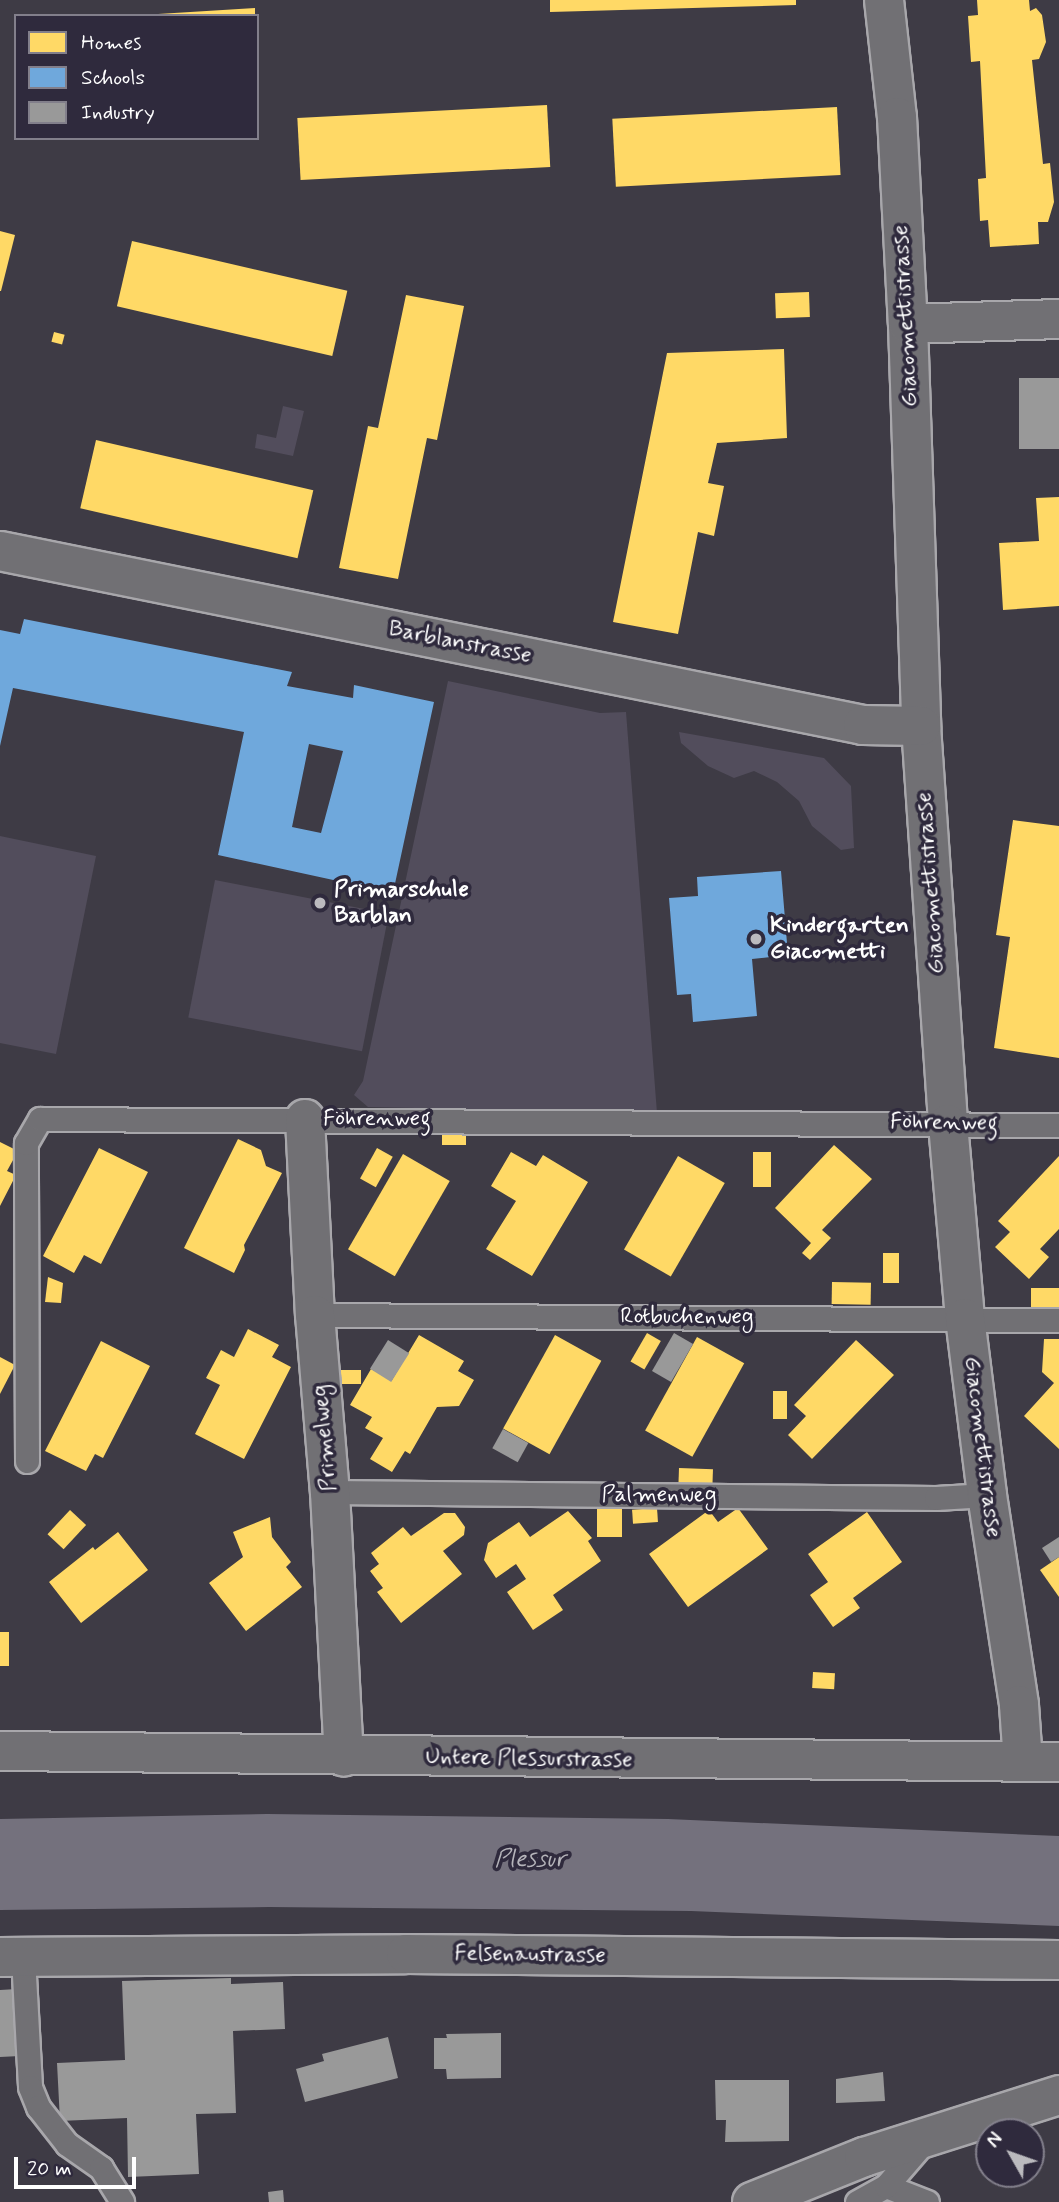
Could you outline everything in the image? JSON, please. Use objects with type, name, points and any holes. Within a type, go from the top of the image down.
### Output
[{"type":"street","name":"Giacomettistrasse","points":[[884,0],[897,117],[908,324],[921,726],[947,1124],[965,1318],[987,1495],[1019,1705],[1041,1762]]},
{"type":"street","points":[[908,324],[1059,319]]},
{"type":"street","name":"Barblanstrasse","points":[[0,551],[863,725],[921,726]]},
{"type":"street","name":"Primelweg","points":[[305,1119],[315,1315],[330,1492],[344,1757]]},
{"type":"street","name":"Untere Plessurstrasse","points":[[0,1751],[344,1757],[1041,1762]]},
{"type":"street","name":"Felsenaustrasse","points":[[11,1957],[406,1954],[1059,1960]]},
{"type":"street","points":[[752,2202],[864,2157],[1059,2095]]},
{"type":"lane","name":"Föhrenweg","points":[[27,1461],[26,1143],[40,1119],[1059,1125]]},
{"type":"lane","name":"Rotbuchenweg","points":[[315,1315],[1059,1320]]},
{"type":"lane","name":"Palmenweg","points":[[330,1492],[922,1498],[987,1495]]},
{"type":"lane","points":[[11,1957],[30,2087],[38,2107],[60,2135],[101,2168],[121,2202]]},
{"type":"lane","points":[[857,2202],[886,2186],[926,2139]]},
{"type":"lane","points":[[886,2186],[927,2202]]},
{"type":"shaded area","points":[[283,406],[304,411],[293,456],[255,448],[257,434],[276,438]]},
{"type":"shaded area","points":[[448,681],[600,713],[626,712],[657,1113],[368,1107],[354,1095],[363,1081]]},
{"type":"shaded area","points":[[679,732],[824,758],[851,786],[854,848],[841,850],[812,826],[799,801],[777,782],[754,771],[734,778],[708,766],[681,743]]},
{"type":"shaded area","points":[[0,836],[96,856],[56,1054],[0,1043]]},
{"type":"shaded area","points":[[215,880],[389,914],[362,1051],[188,1017]]},
{"type":"water","name":"Plessur","points":[[267,1814],[668,1819],[1059,1836],[1059,1926],[691,1911],[269,1907],[0,1910],[0,1819]]},
{"type":"building: Homes","points":[[550,0],[796,0],[796,5],[550,12]]},
{"type":"building: Homes","points":[[977,0],[1029,0],[1030,11],[1036,8],[1042,15],[1046,42],[1039,59],[1032,60],[1043,164],[1050,163],[1054,202],[1048,222],[1038,222],[1039,244],[990,247],[988,220],[980,221],[978,179],[986,178],[980,61],[971,62],[968,16],[978,15]]},
{"type":"building: Homes","points":[[255,8],[255,14],[158,14]]},
{"type":"building: Homes","points":[[547,105],[550,167],[301,180],[297,118]]},
{"type":"building: Homes","points":[[837,107],[841,175],[616,187],[612,119]]},
{"type":"building: Homes","points":[[0,231],[15,235],[1,291],[0,291]]},
{"type":"building: Homes","points":[[132,241],[347,291],[332,356],[117,306]]},
{"type":"building: Homes","points":[[809,292],[810,317],[776,318],[775,293]]},
{"type":"building: Homes","points":[[406,295],[464,306],[437,440],[427,438],[398,579],[339,568],[368,426],[378,428]]},
{"type":"building: Homes","points":[[54,332],[65,335],[62,345],[51,342]]},
{"type":"building: Homes","points":[[784,349],[787,438],[717,443],[708,483],[724,486],[714,536],[698,532],[678,634],[613,622],[667,353]]},
{"type":"building: Homes","points":[[96,440],[313,490],[298,558],[80,508]]},
{"type":"building: Homes","points":[[1059,497],[1059,606],[1003,610],[999,543],[1039,541],[1036,498]]},
{"type":"building: Homes","points":[[1013,820],[1059,826],[1059,1058],[994,1048],[1010,937],[996,935]]},
{"type":"building: Homes","points":[[442,1131],[466,1131],[466,1145],[442,1145]]},
{"type":"building: Homes","points":[[238,1139],[261,1150],[266,1166],[282,1173],[244,1245],[245,1250],[234,1273],[184,1248]]},
{"type":"building: Homes","points":[[0,1142],[18,1151],[7,1171],[16,1175],[0,1206]]},
{"type":"building: Homes","points":[[834,1145],[872,1179],[822,1230],[831,1238],[810,1260],[802,1253],[811,1243],[775,1208]]},
{"type":"building: Homes","points":[[99,1148],[148,1172],[101,1264],[84,1255],[74,1273],[43,1256]]},
{"type":"building: Homes","points":[[377,1148],[393,1157],[376,1187],[360,1179]]},
{"type":"building: Homes","points":[[511,1152],[536,1166],[543,1155],[588,1182],[532,1276],[486,1249],[516,1201],[491,1186]]},
{"type":"building: Homes","points":[[753,1152],[771,1152],[771,1187],[753,1187]]},
{"type":"building: Homes","points":[[403,1154],[450,1181],[395,1276],[348,1249]]},
{"type":"building: Homes","points":[[678,1156],[725,1183],[671,1277],[624,1250]]},
{"type":"building: Homes","points":[[1059,1156],[1059,1229],[1040,1249],[1049,1257],[1029,1279],[995,1247],[1010,1232],[998,1221]]},
{"type":"building: Homes","points":[[883,1253],[899,1253],[899,1283],[883,1283]]},
{"type":"building: Homes","points":[[48,1277],[63,1283],[61,1303],[45,1302]]},
{"type":"building: Homes","points":[[832,1282],[871,1283],[871,1305],[832,1304]]},
{"type":"building: Homes","points":[[1031,1288],[1059,1288],[1059,1307],[1031,1307]]},
{"type":"building: Homes","points":[[248,1329],[279,1345],[272,1357],[291,1367],[244,1459],[195,1434],[220,1385],[206,1378],[221,1350],[234,1357]]},
{"type":"building: Homes","points":[[647,1333],[661,1341],[644,1370],[630,1362]]},
{"type":"building: Homes","points":[[419,1335],[464,1361],[458,1371],[474,1380],[459,1406],[437,1407],[410,1454],[405,1451],[392,1472],[370,1459],[383,1438],[365,1428],[372,1417],[350,1405],[371,1369],[392,1380]]},
{"type":"building: Homes","points":[[555,1335],[601,1361],[549,1454],[503,1429]]},
{"type":"building: Homes","points":[[697,1337],[744,1363],[692,1457],[645,1431]]},
{"type":"building: Homes","points":[[1044,1339],[1059,1339],[1059,1449],[1024,1416],[1054,1383],[1042,1372]]},
{"type":"building: Homes","points":[[856,1340],[894,1375],[812,1459],[788,1435],[806,1416],[794,1405]]},
{"type":"building: Homes","points":[[101,1341],[150,1366],[103,1458],[95,1454],[86,1471],[45,1451]]},
{"type":"building: Homes","points":[[0,1357],[15,1365],[0,1394]]},
{"type":"building: Homes","points":[[338,1370],[361,1370],[361,1384],[338,1384]]},
{"type":"building: Homes","points":[[773,1391],[787,1391],[787,1419],[773,1419]]},
{"type":"building: Homes","points":[[679,1468],[713,1469],[712,1486],[678,1485]]},
{"type":"building: Homes","points":[[597,1506],[622,1506],[622,1537],[597,1537]]},
{"type":"building: Homes","points":[[657,1508],[658,1522],[633,1524],[632,1510]]},
{"type":"building: Homes","points":[[738,1508],[768,1549],[688,1607],[649,1554],[709,1510],[718,1522]]},
{"type":"building: Homes","points":[[70,1510],[86,1525],[64,1549],[47,1534]]},
{"type":"building: Homes","points":[[568,1511],[592,1538],[588,1541],[601,1561],[553,1595],[563,1610],[533,1630],[507,1592],[526,1579],[516,1564],[496,1578],[484,1560],[488,1543],[519,1522],[530,1537]]},
{"type":"building: Homes","points":[[867,1512],[902,1562],[853,1598],[860,1608],[833,1627],[810,1595],[828,1582],[808,1554]]},
{"type":"building: Homes","points":[[444,1513],[455,1513],[465,1527],[464,1535],[443,1551],[462,1574],[401,1623],[377,1592],[383,1588],[370,1571],[379,1564],[371,1553],[403,1527],[411,1536]]},
{"type":"building: Homes","points":[[270,1517],[272,1537],[291,1562],[286,1567],[302,1587],[246,1631],[209,1583],[243,1557],[233,1532]]},
{"type":"building: Homes","points":[[118,1532],[148,1570],[81,1623],[49,1582],[93,1547],[95,1550]]},
{"type":"building: Homes","points":[[1059,1557],[1059,1597],[1040,1570]]},
{"type":"building: Homes","points":[[0,1632],[9,1632],[9,1666],[0,1666]]},
{"type":"building: Homes","points":[[813,1672],[835,1673],[834,1689],[812,1688]]},
{"type":"building: Schools","points":[[24,619],[292,672],[287,686],[353,698],[354,685],[434,702],[393,893],[218,855],[244,732],[13,688],[0,746],[0,630],[20,634]],"holes":[[[309,744],[343,751],[321,833],[292,827]]]},
{"type":"building: Schools","points":[[781,871],[788,955],[752,959],[757,1016],[693,1022],[691,994],[677,995],[669,898],[698,896],[697,877]]},
{"type":"building: Industry","points":[[1019,378],[1059,378],[1059,449],[1019,449]]},
{"type":"building: Industry","points":[[674,1333],[693,1344],[671,1382],[652,1371]]},
{"type":"building: Industry","points":[[388,1340],[409,1353],[391,1382],[370,1369]]},
{"type":"building: Industry","points":[[503,1429],[528,1443],[518,1462],[492,1448]]},
{"type":"building: Industry","points":[[1059,1537],[1059,1557],[1051,1562],[1042,1548]]},
{"type":"building: Industry","points":[[231,1978],[231,1984],[283,1982],[285,2029],[233,2031],[236,2113],[196,2114],[199,2174],[128,2177],[127,2118],[60,2121],[57,2063],[125,2060],[122,1981]]},
{"type":"building: Industry","points":[[17,1989],[20,2056],[0,2057],[0,1990]]},
{"type":"building: Industry","points":[[501,2033],[501,2078],[447,2079],[446,2069],[434,2069],[434,2038],[447,2038],[446,2034]]},
{"type":"building: Industry","points":[[388,2037],[398,2078],[305,2102],[296,2069],[324,2061],[322,2054]]},
{"type":"building: Industry","points":[[883,2072],[885,2101],[836,2103],[836,2079]]},
{"type":"building: Industry","points":[[715,2080],[789,2080],[789,2141],[725,2142],[726,2120],[716,2120]]},
{"type":"building: Industry","points":[[283,2190],[284,2202],[269,2202],[268,2192]]},
{"type":"place","name":"Primarschule Barblan","points":[[320,903]]},
{"type":"place","name":"Kindergarten Giacometti","points":[[756,939]]}]
